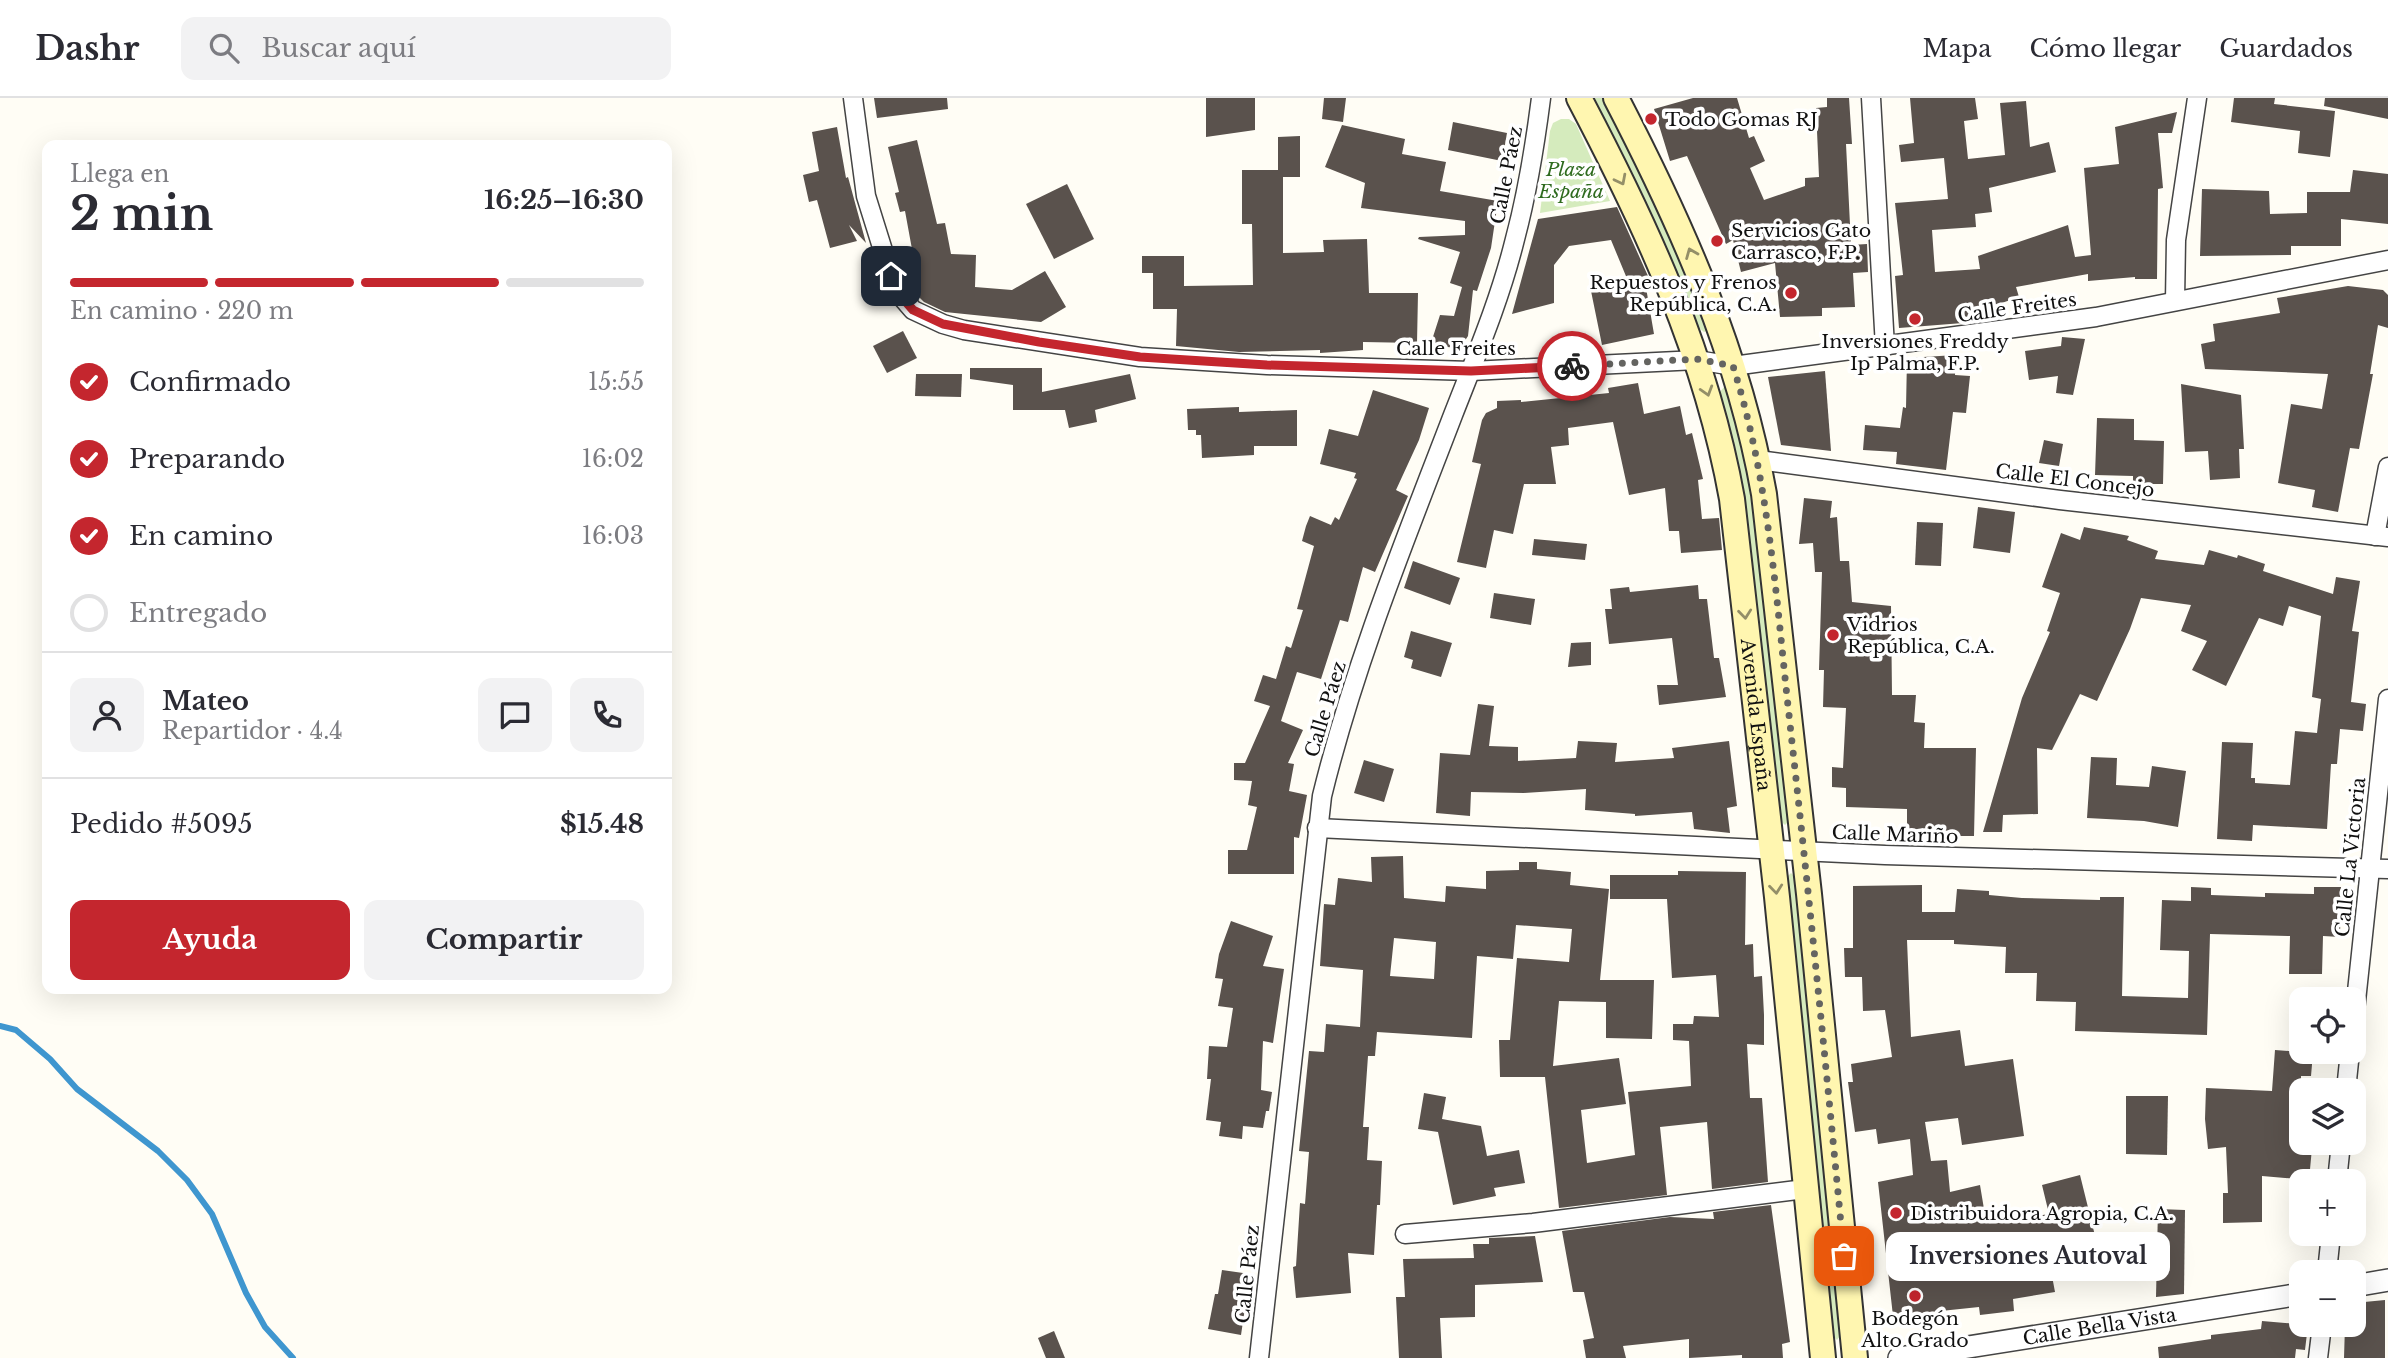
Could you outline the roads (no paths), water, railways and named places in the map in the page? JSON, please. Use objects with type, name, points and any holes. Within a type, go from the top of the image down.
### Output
[{"type":"main road","name":"Avenida España","points":[[1579,98],[1658,256],[1697,359],[1719,432],[1732,499],[1772,850],[1823,1358]]},
{"type":"main road","name":"Avenida España","points":[[1616,98],[1687,243],[1720,324],[1751,424],[1758,460],[1804,852],[1855,1358]]},
{"type":"street","name":"Calle Freites","points":[[853,98],[866,195],[891,276],[900,295],[913,310],[930,319],[964,330],[1140,357],[1267,365],[1471,371],[1697,359],[1733,366],[2096,317],[2388,260]]},
{"type":"street","name":"Calle Páez","points":[[1259,1358],[1317,828],[1333,751],[1378,610],[1488,328],[1516,237],[1541,98]]},
{"type":"street","points":[[1871,98],[1885,347]]},
{"type":"street","points":[[2175,301],[2176,240],[2197,98]]},
{"type":"street","name":"Calle El Concejo","points":[[1758,460],[2060,500],[2381,537]]},
{"type":"street","points":[[2381,537],[2388,467]]},
{"type":"street","name":"Calle La Victoria","points":[[2357,987],[2388,699]]},
{"type":"street","name":"Calle Mariño","points":[[1317,828],[1804,852],[2388,869]]},
{"type":"street","points":[[1405,1234],[1533,1223],[1805,1189]]},
{"type":"street","points":[[2366,1284],[2388,1280]]},
{"type":"street","name":"Calle Bella Vista","points":[[1899,1358],[2289,1296]]},
{"type":"street","points":[[2318,1358],[2321,1337]]},
{"type":"waterway","points":[[0,1026],[16,1030],[50,1059],[77,1089],[158,1151],[187,1180],[212,1214],[246,1293],[265,1327],[293,1358]]},
{"type":"place","name":"Todo Gomas RJ","points":[[1651,119]]},
{"type":"place","name":"Servicios Gato Carrasco, F.P.","points":[[1717,241]]},
{"type":"place","name":"Repuestos y Frenos República, C.A.","points":[[1791,293]]},
{"type":"place","name":"Inversiones Freddy Ip Palma, F.P.","points":[[1915,319]]},
{"type":"place","name":"Vidrios República, C.A.","points":[[1833,635]]},
{"type":"place","name":"Distribuidora Agropia, C.A.","points":[[1896,1213]]},
{"type":"place","name":"Inversiones Autoval","points":[[1844,1256]]},
{"type":"place","name":"Bodegón Alto Grado","points":[[1915,1296]]},
{"type":"park label","name":"Plaza España","points":[[1571,180]]}]
